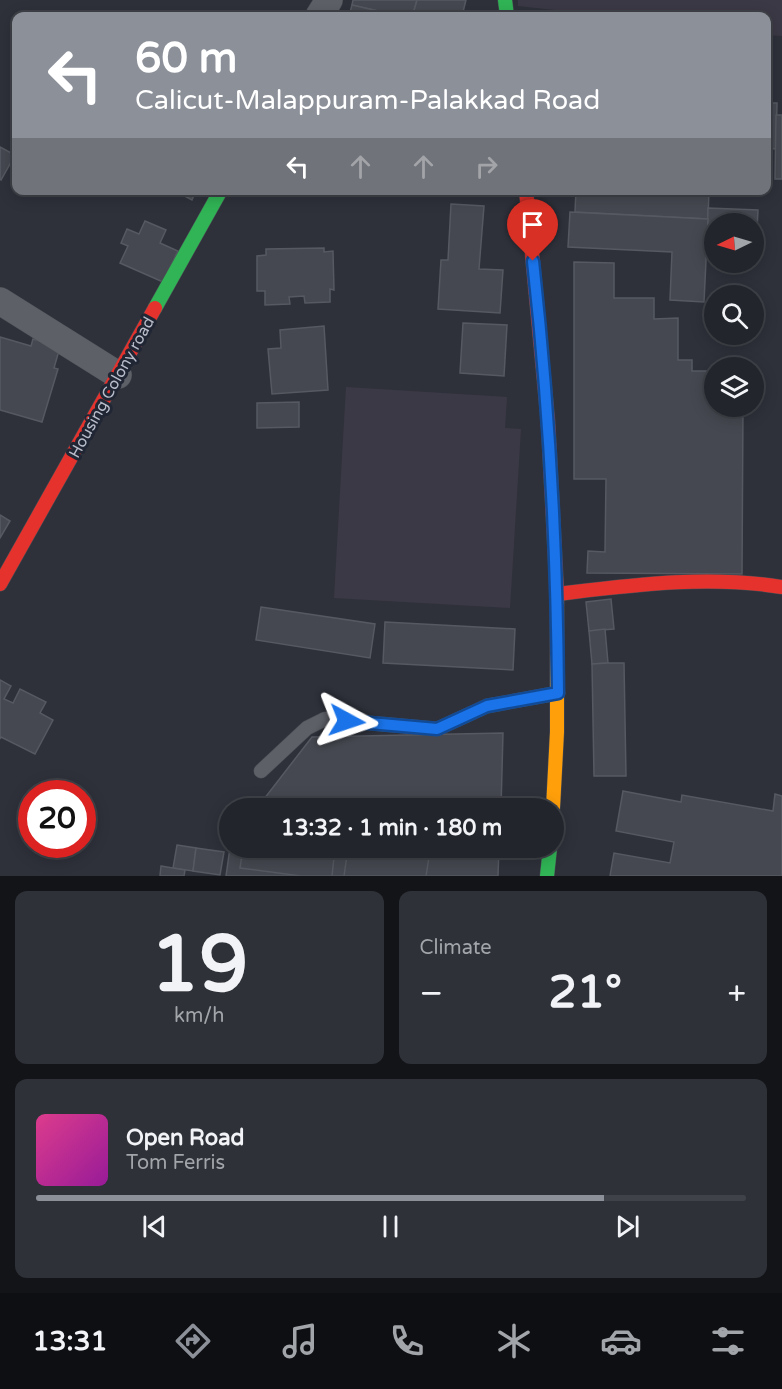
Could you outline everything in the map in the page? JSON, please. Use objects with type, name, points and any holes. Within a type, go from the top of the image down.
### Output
[{"type":"main road","name":"Housing Colony road","points":[[0,584],[218,195]]},
{"type":"main road","points":[[527,195],[543,356],[557,594],[558,741],[554,798]]},
{"type":"main road","points":[[557,594],[715,579],[754,581],[782,587]]},
{"type":"main road","points":[[547,876],[549,858]]},
{"type":"street","points":[[0,301],[118,375]]},
{"type":"lane","points":[[261,771],[307,728],[325,720],[437,729],[487,706],[558,693]]},
{"type":"shaded area","points":[[518,0],[782,0],[782,36],[771,35],[771,12],[574,12],[518,6]]},
{"type":"shaded area","points":[[346,387],[507,397],[505,428],[521,429],[510,608],[334,598]]},
{"type":"building","points":[[353,0],[417,0],[414,12],[383,12],[352,5]]},
{"type":"building","points":[[417,0],[466,0],[463,12],[414,12]]},
{"type":"building","points":[[352,5],[383,12],[350,12]]},
{"type":"building","points":[[771,103],[777,103],[776,149],[771,148]]},
{"type":"building","points":[[776,115],[782,115],[782,179],[775,179]]},
{"type":"building","points":[[0,147],[12,153],[12,160],[0,179]]},
{"type":"building","points":[[182,195],[194,195],[192,200]]},
{"type":"building","points":[[576,195],[709,195],[708,213],[704,213],[704,219],[575,212]]},
{"type":"building","points":[[451,204],[484,206],[479,269],[503,270],[500,313],[438,309],[441,260],[448,260]]},
{"type":"building","points":[[708,208],[758,210],[758,213],[708,213]]},
{"type":"building","points":[[570,212],[704,219],[704,302],[670,300],[672,252],[568,247]]},
{"type":"building","points":[[145,221],[166,230],[160,243],[178,251],[163,282],[120,263],[128,246],[121,243],[127,229],[139,234]]},
{"type":"building","points":[[324,248],[324,252],[333,251],[334,290],[330,289],[330,302],[305,303],[304,296],[289,297],[290,304],[265,305],[265,291],[257,291],[257,256],[266,255],[266,249]]},
{"type":"building","points":[[574,262],[614,263],[614,298],[654,298],[654,319],[678,318],[678,360],[692,360],[692,371],[704,371],[704,417],[743,417],[742,574],[587,573],[588,551],[605,552],[606,479],[574,479]]},
{"type":"building","points":[[463,323],[507,325],[504,376],[460,373]]},
{"type":"building","points":[[324,326],[328,390],[272,394],[268,349],[281,348],[280,330]]},
{"type":"building","points":[[0,337],[31,346],[33,339],[60,347],[54,368],[58,369],[42,422],[0,410]]},
{"type":"building","points":[[299,402],[299,427],[257,428],[257,403]]},
{"type":"building","points":[[0,515],[10,521],[0,538]]},
{"type":"building","points":[[611,599],[614,629],[589,631],[586,602]]},
{"type":"building","points":[[261,607],[375,624],[370,658],[256,640]]},
{"type":"building","points":[[385,622],[515,629],[513,670],[383,663]]},
{"type":"building","points":[[605,629],[608,663],[592,664],[589,631]]},
{"type":"building","points":[[624,663],[626,776],[594,776],[592,664]]},
{"type":"building","points":[[0,680],[11,686],[4,699],[13,703],[20,689],[46,702],[40,713],[53,720],[35,754],[1,737],[0,739]]},
{"type":"building","points":[[503,733],[501,798],[265,798],[312,737]]},
{"type":"building","points":[[623,791],[681,802],[682,795],[773,811],[775,794],[782,796],[782,876],[610,876],[614,853],[670,863],[674,842],[616,831]]},
{"type":"building","points":[[177,845],[196,848],[193,871],[173,868]]},
{"type":"building","points":[[196,848],[219,851],[219,858],[223,858],[220,875],[193,871]]},
{"type":"building","points":[[229,858],[499,858],[498,876],[226,876]]},
{"type":"building","points":[[242,858],[334,858],[332,876],[301,876],[240,868]]},
{"type":"building","points":[[347,858],[429,858],[426,876],[344,876]]},
{"type":"building","points":[[161,866],[185,870],[184,876],[160,876]]},
{"type":"traffic: fast","points":[[505,0],[506,12]]},
{"type":"traffic: fast","points":[[155,308],[218,195]]},
{"type":"traffic: fast","points":[[547,876],[549,858]]},
{"type":"traffic: slow","points":[[554,798],[557,732],[557,594]]},
{"type":"traffic: jam","points":[[526,195],[548,422],[557,594]]},
{"type":"traffic: jam","points":[[0,584],[155,308]]},
{"type":"traffic: jam","points":[[557,594],[697,582],[754,583],[782,587]]},
{"type":"route","points":[[347,721],[437,729],[487,706],[558,693],[556,570],[543,356],[533,261]]}]
